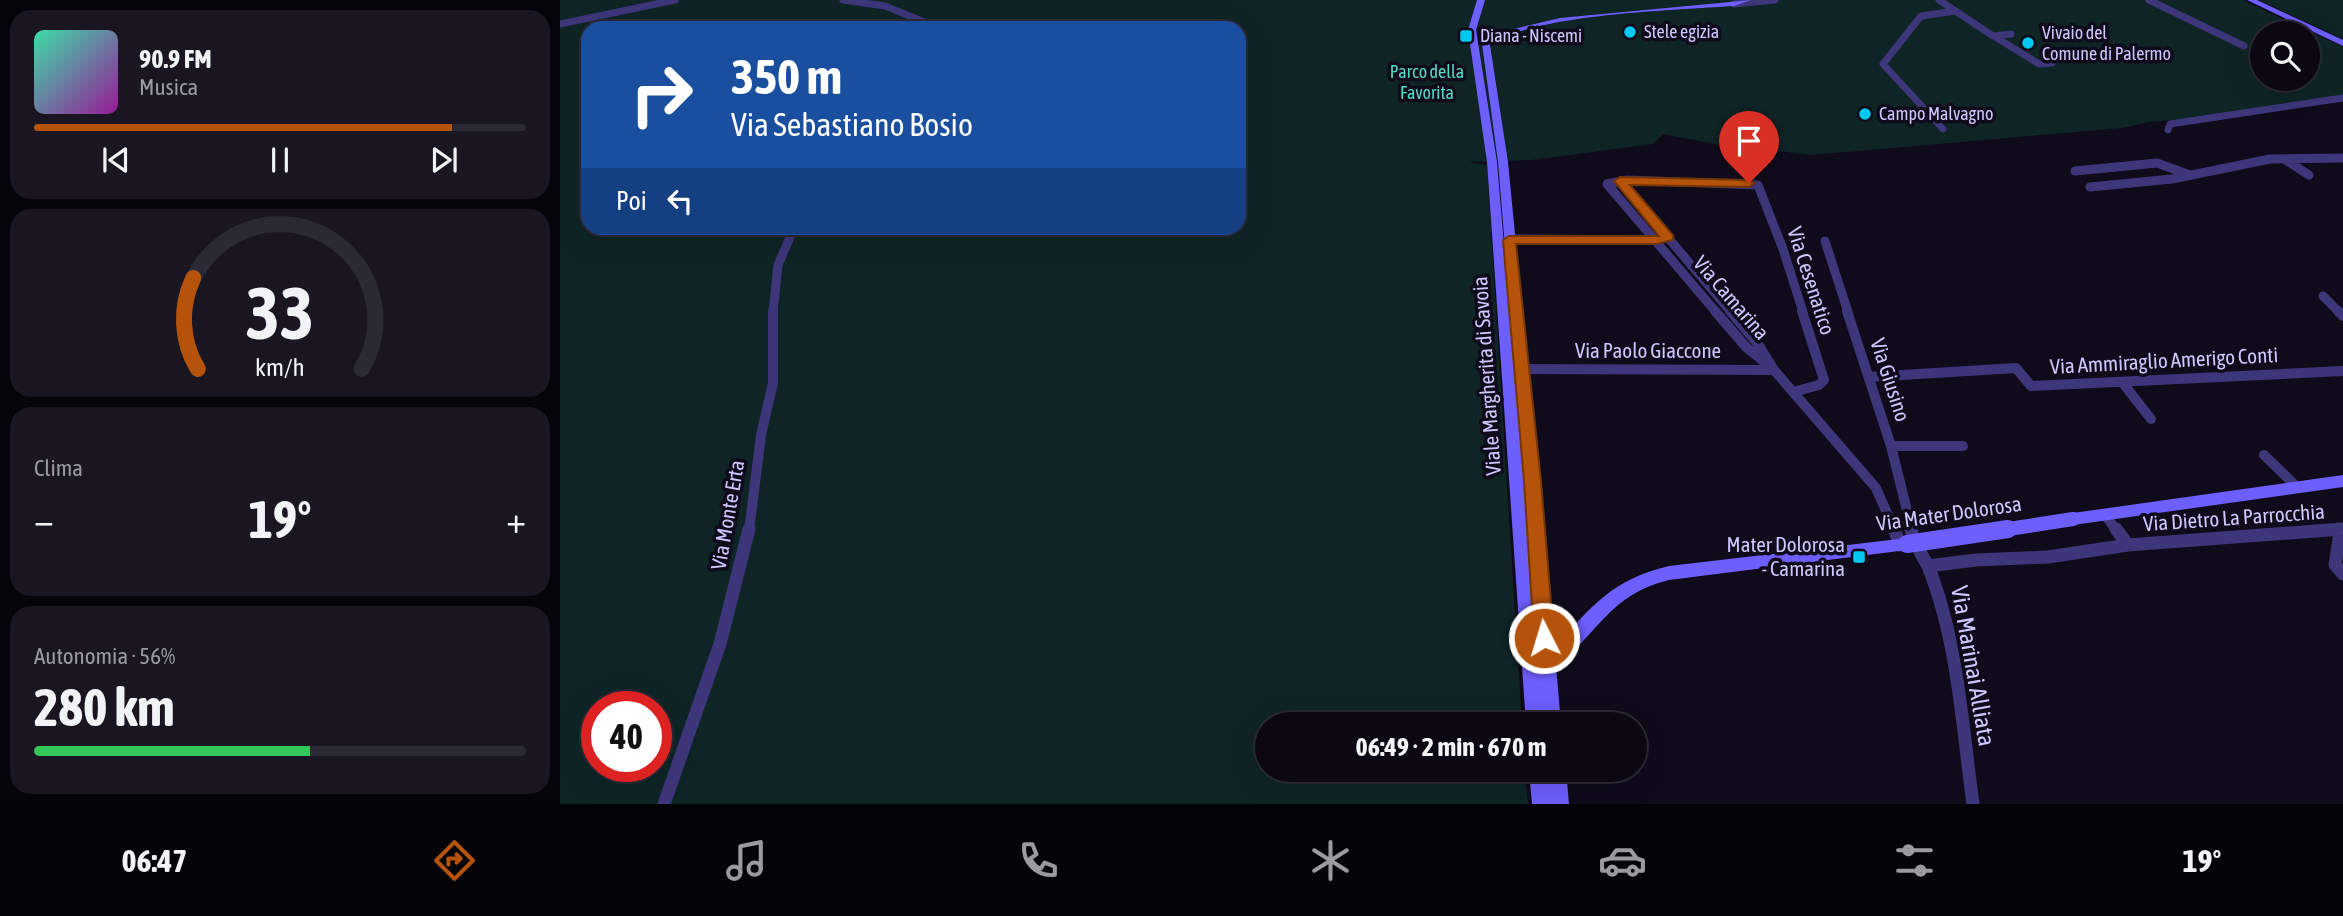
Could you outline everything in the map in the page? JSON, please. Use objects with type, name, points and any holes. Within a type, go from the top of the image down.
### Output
[{"type":"street","points":[[560,24],[676,0]]},
{"type":"street","points":[[843,0],[885,6],[922,21]]},
{"type":"street","points":[[1481,0],[1472,25],[1485,33],[1563,19],[1772,0]]},
{"type":"street","points":[[1734,4],[1746,0]]},
{"type":"street","points":[[1939,0],[2039,64],[2052,63]]},
{"type":"street","points":[[2149,0],[2244,46]]},
{"type":"street","points":[[2251,0],[2343,43]]},
{"type":"street","points":[[1943,129],[1883,64],[1921,16],[1955,11]]},
{"type":"street","name":"Viale Margherita di Savoia","points":[[1472,25],[1492,162],[1538,660],[1549,712]]},
{"type":"street","name":"Viale Margherita di Savoia","points":[[1505,31],[1489,38],[1486,51],[1503,162],[1522,369],[1538,660]]},
{"type":"street","points":[[1997,38],[2011,34]]},
{"type":"street","points":[[2168,130],[2170,124],[2343,98]]},
{"type":"street","points":[[2090,187],[2172,180],[2270,159],[2341,159]]},
{"type":"street","points":[[2284,159],[2309,175]]},
{"type":"street","points":[[2075,171],[2157,163],[2190,175]]},
{"type":"street","name":"Via Cesenatico","points":[[1607,184],[1620,181],[1758,185],[1783,249],[1824,380],[1793,392]]},
{"type":"street","name":"Via Camarina","points":[[1620,181],[1758,344],[1774,370],[1876,488],[1910,543]]},
{"type":"street","name":"Via Camarina","points":[[1607,184],[1746,347],[1774,370]]},
{"type":"street","name":"Via Monte Erta","points":[[664,804],[711,673],[746,546],[762,432],[772,385],[771,320],[774,281],[780,254],[790,235]]},
{"type":"street","points":[[1509,240],[1668,238]]},
{"type":"street","name":"Via Giusino","points":[[1825,241],[1891,446],[1910,543],[1928,566]]},
{"type":"street","points":[[2323,296],[2343,316]]},
{"type":"street","name":"Via Ammiraglio Amerigo Conti","points":[[1869,377],[2016,368],[2031,386],[2343,371]]},
{"type":"street","name":"Via Paolo Giaccone","points":[[1522,369],[1774,370]]},
{"type":"street","points":[[2122,382],[2151,419]]},
{"type":"street","points":[[1891,446],[1963,446]]},
{"type":"street","points":[[2264,455],[2297,487]]},
{"type":"street","name":"Via Mater Dolorosa","points":[[1534,712],[1532,677],[1538,660],[1560,653],[1614,594],[1653,576],[1910,543],[2343,481]]},
{"type":"street","points":[[2105,515],[2128,545]]},
{"type":"street","points":[[2340,529],[2335,565],[2343,574]]},
{"type":"street","name":"Via Dietro La Parrocchia","points":[[2128,545],[2340,529]]},
{"type":"street","name":"Via Marinai Alliata","points":[[1973,804],[1951,645],[1939,594],[1928,566],[1976,560],[2049,557],[2128,545]]},
{"type":"street","points":[[1540,782],[1542,804]]},
{"type":"street","points":[[1557,782],[1559,804]]},
{"type":"green space","name":"Parco della Favorita","points":[[560,0],[2243,0],[2288,21],[2250,21],[2250,91],[2320,91],[2320,36],[2343,47],[2343,96],[2122,128],[1811,155],[1709,143],[1663,134],[1653,144],[1532,160],[1468,162],[1487,165],[1521,712],[1255,712],[1255,782],[1526,782],[1528,804],[560,804]]},
{"type":"green space","points":[[2259,0],[2343,0],[2343,39],[2320,28],[2320,21],[2304,21]]},
{"type":"place","name":"Stele egizia","points":[[1630,32]]},
{"type":"place","name":"Diana - Niscemi","points":[[1466,36]]},
{"type":"place","name":"Vivaio del Comune di Palermo","points":[[2028,43]]},
{"type":"place","name":"Campo Malvagno","points":[[1865,114]]},
{"type":"place","name":"Mater Dolorosa - Camarina","points":[[1859,557]]},
{"type":"route","points":[[1544,638],[1533,481],[1509,240],[1668,238],[1620,181],[1749,183]]}]
